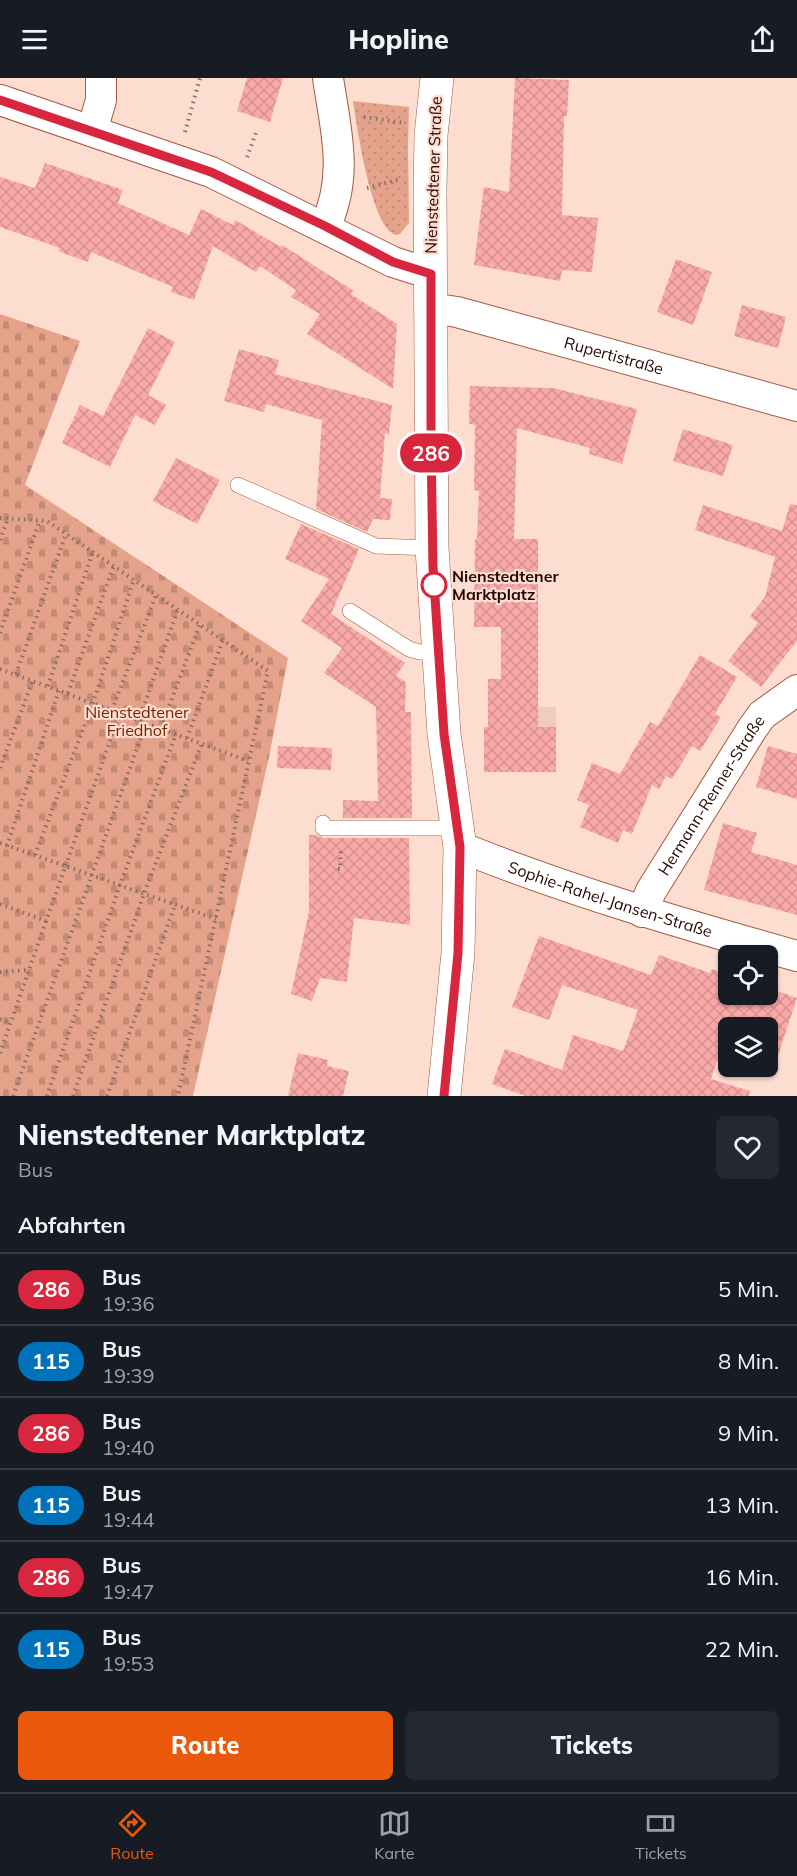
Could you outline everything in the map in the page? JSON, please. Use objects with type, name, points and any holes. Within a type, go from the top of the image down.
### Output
[{"type":"street","points":[[92,131],[101,99],[101,78]]},
{"type":"street","points":[[325,226],[334,207],[340,170],[328,78]]},
{"type":"street","name":"Nienstedtener Straße","points":[[437,78],[431,135],[432,548],[444,734],[459,837]]},
{"type":"street","points":[[0,100],[211,172],[325,226],[393,262],[431,274]]},
{"type":"street","name":"Rupertistraße","points":[[431,308],[457,312],[797,406]]},
{"type":"street","name":"Hermann-Renner-Straße","points":[[642,912],[651,891],[752,729],[762,715],[797,690]]},
{"type":"street","points":[[444,1096],[458,953],[459,837]]},
{"type":"street","name":"Sophie-Rahel-Jansen-Straße","points":[[459,837],[511,867],[642,912],[797,956]]},
{"type":"lane","points":[[238,485],[376,546],[432,548]]},
{"type":"lane","points":[[350,611],[408,649],[420,652],[439,652]]},
{"type":"lane","points":[[323,823],[323,828],[459,837]]},
{"type":"path","points":[[183,139],[200,78]]},
{"type":"path","points":[[362,117],[414,124]]},
{"type":"path","points":[[244,165],[257,130]]},
{"type":"path","points":[[367,188],[401,179]]},
{"type":"path","points":[[0,518],[47,521],[268,671],[178,1096]]},
{"type":"path","points":[[0,540],[8,518]]},
{"type":"path","points":[[0,633],[40,520]]},
{"type":"path","points":[[16,674],[66,534]]},
{"type":"path","points":[[48,686],[93,551]]},
{"type":"path","points":[[68,693],[114,566]]},
{"type":"path","points":[[35,855],[93,703],[134,579]]},
{"type":"path","points":[[112,710],[156,595]]},
{"type":"path","points":[[139,720],[178,609]]},
{"type":"path","points":[[161,728],[200,624]]},
{"type":"path","points":[[188,738],[223,640]]},
{"type":"path","points":[[0,675],[1,669],[16,674],[248,761]]},
{"type":"path","points":[[0,768],[33,680]]},
{"type":"path","points":[[7,846],[59,690]]},
{"type":"path","points":[[0,1053],[120,713]]},
{"type":"path","points":[[13,1096],[146,723]]},
{"type":"path","points":[[47,1096],[120,885],[176,734]]},
{"type":"path","points":[[73,1096],[144,894],[202,743]]},
{"type":"path","points":[[338,869],[340,869],[341,841]]},
{"type":"path","points":[[0,843],[216,920]]},
{"type":"path","points":[[0,904],[46,921]]},
{"type":"path","points":[[107,1096],[175,905]]},
{"type":"path","points":[[0,972],[29,970]]},
{"type":"path","points":[[0,1019],[10,1023]]},
{"type":"shaded area","points":[[510,707],[556,707],[556,727],[510,727]]},
{"type":"green space","points":[[353,101],[409,107],[409,223],[400,234],[396,235],[387,228],[372,196]]},
{"type":"green space","name":"Nienstedtener Friedhof","points":[[0,314],[80,341],[25,485],[288,658],[269,757],[193,1096],[0,1096]]},
{"type":"building","points":[[247,78],[283,78],[270,122],[237,111]]},
{"type":"building","points":[[515,78],[569,80],[567,116],[564,116],[562,215],[598,218],[592,272],[562,270],[560,281],[474,265],[484,187],[509,192]]},
{"type":"building","points":[[45,163],[123,190],[118,203],[189,235],[201,209],[233,225],[235,220],[281,247],[282,245],[354,291],[351,294],[397,324],[393,389],[307,334],[320,314],[291,297],[296,290],[260,266],[256,272],[213,246],[194,300],[171,292],[173,287],[91,252],[88,262],[58,251],[60,248],[0,227],[0,177],[35,188]]},
{"type":"building","points":[[676,259],[712,272],[693,325],[657,312]]},
{"type":"building","points":[[742,305],[786,317],[778,348],[734,336]]},
{"type":"building","points":[[148,328],[175,342],[148,395],[166,405],[155,425],[135,415],[110,467],[62,443],[80,405],[103,416]]},
{"type":"building","points":[[239,349],[279,360],[275,374],[392,405],[389,434],[385,433],[380,498],[392,499],[390,520],[373,519],[367,532],[316,509],[322,420],[266,404],[264,412],[224,401]]},
{"type":"building","points":[[470,386],[553,388],[637,409],[622,464],[589,454],[590,448],[517,428],[514,539],[538,539],[538,727],[556,727],[556,772],[484,772],[484,727],[488,727],[488,679],[501,679],[501,627],[474,627],[475,539],[477,539],[479,491],[474,490],[475,425],[469,424]]},
{"type":"building","points":[[683,429],[733,445],[723,476],[673,461]]},
{"type":"building","points":[[176,458],[220,480],[197,524],[153,501]]},
{"type":"building","points":[[790,504],[797,505],[797,641],[761,687],[728,661],[758,623],[750,616],[765,597],[775,557],[695,530],[703,505],[782,531]]},
{"type":"building","points":[[301,524],[359,549],[331,614],[405,663],[396,676],[406,682],[405,712],[411,712],[412,818],[343,818],[343,800],[378,801],[376,707],[324,673],[342,648],[301,621],[329,579],[285,559]]},
{"type":"building","points":[[700,655],[737,677],[715,714],[721,717],[700,751],[692,746],[672,779],[666,776],[659,789],[652,785],[632,834],[623,830],[618,843],[580,827],[589,805],[577,800],[592,763],[620,774],[650,722],[658,726]]},
{"type":"building","points":[[278,746],[332,748],[331,770],[277,768]]},
{"type":"building","points":[[768,746],[797,754],[797,799],[756,787]]},
{"type":"building","points":[[723,823],[757,833],[751,852],[797,865],[797,915],[704,890]]},
{"type":"building","points":[[309,835],[323,838],[409,838],[410,925],[354,918],[347,982],[320,978],[312,1001],[291,994],[309,912]]},
{"type":"building","points":[[539,936],[651,975],[659,955],[710,973],[712,969],[718,971],[718,1005],[778,1005],[778,991],[797,998],[778,1056],[778,1017],[718,1017],[718,1058],[711,1079],[750,1091],[749,1096],[526,1096],[492,1084],[505,1049],[562,1070],[573,1035],[623,1051],[638,1010],[562,985],[549,1020],[512,1007]]},
{"type":"building","points":[[298,1053],[328,1060],[327,1066],[349,1071],[343,1096],[288,1096]]},
{"type":"bus line","name":"286","points":[[0,100],[211,172],[325,226],[393,262],[431,274],[432,548],[444,734],[460,847],[458,953],[444,1096]]},
{"type":"place","name":"Nienstedtener Marktplatz","points":[[434,585]]}]
